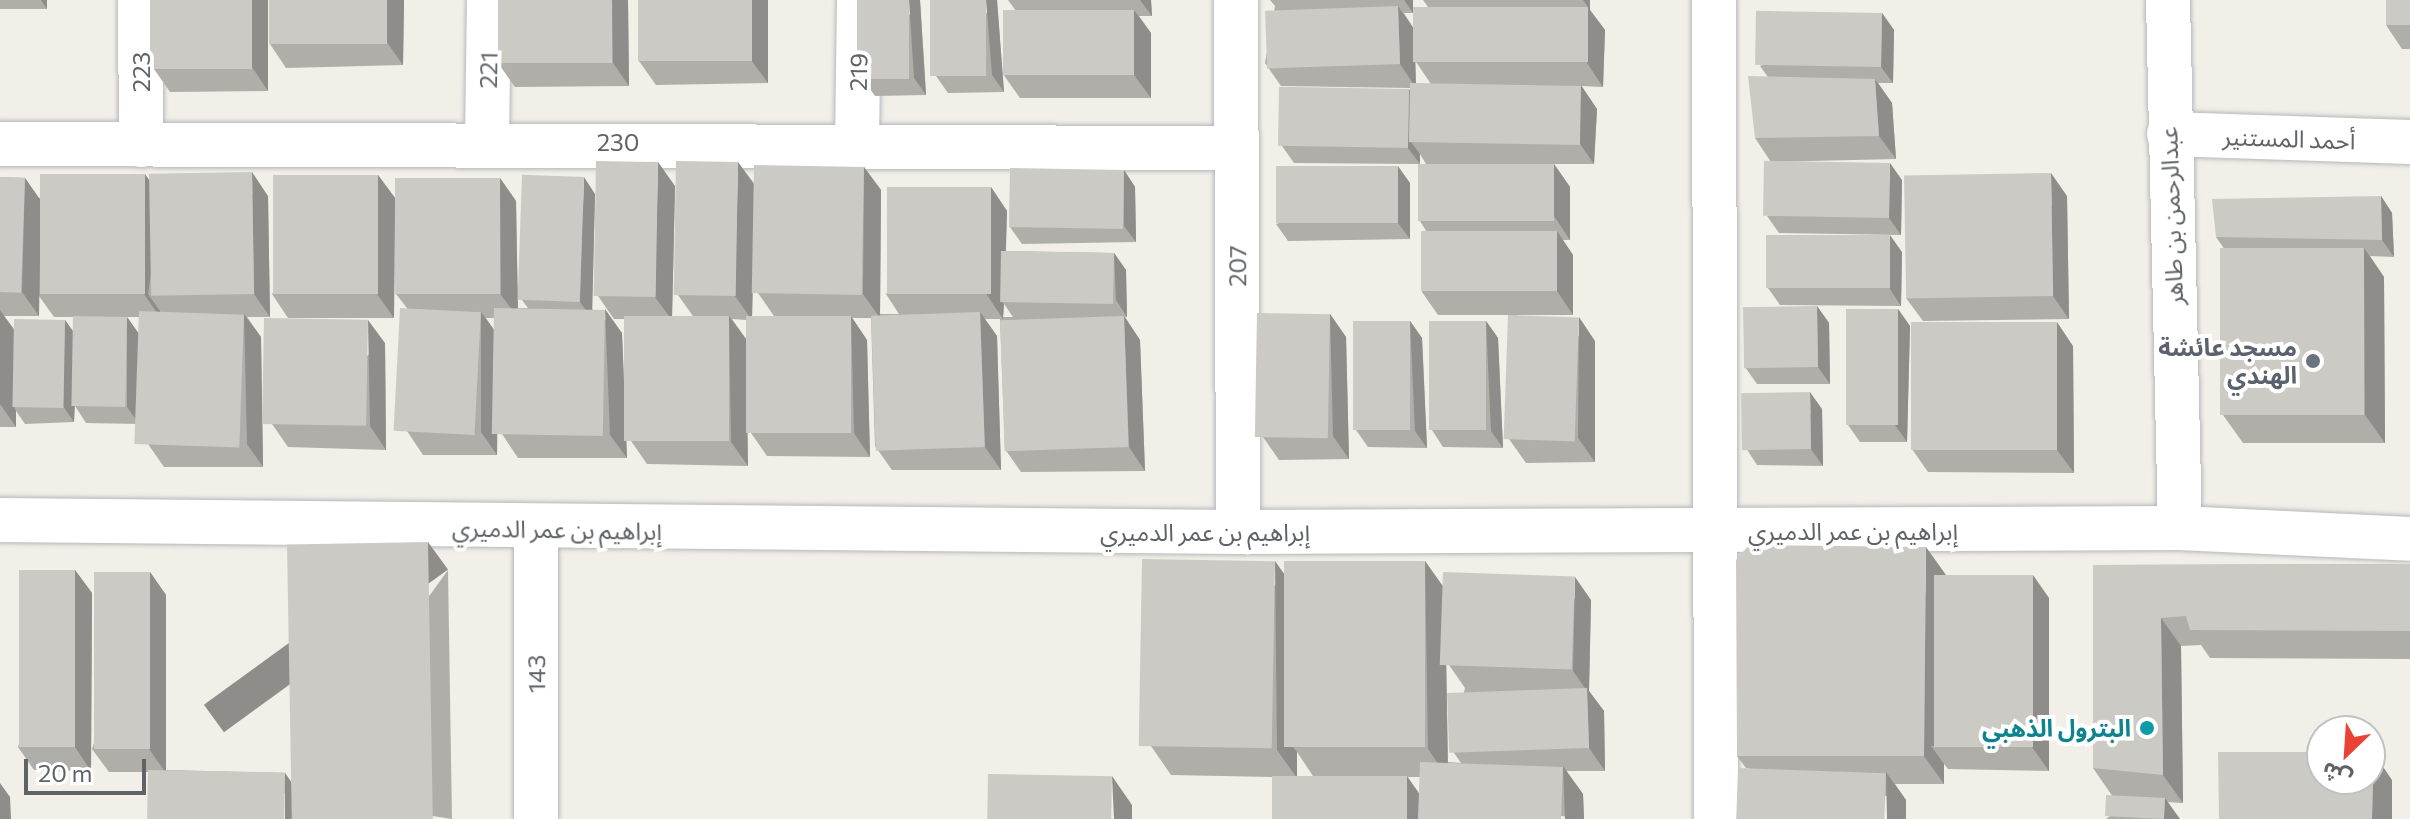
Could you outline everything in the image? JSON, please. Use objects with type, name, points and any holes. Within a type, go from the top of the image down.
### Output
[{"type":"street","name":"223","points":[[140,0],[141,145]]},
{"type":"street","name":"221","points":[[487,141],[489,0]]},
{"type":"street","name":"219","points":[[857,143],[859,0]]},
{"type":"street","name":"207","points":[[1236,0],[1238,532]]},
{"type":"street","points":[[1714,0],[1716,819]]},
{"type":"street","name":"عبدالرحمن بن طاهر","points":[[2168,0],[2180,528]]},
{"type":"street","name":"أحمد المستنير","points":[[2169,134],[2410,142]]},
{"type":"street","name":"230","points":[[0,144],[487,141],[1237,148]]},
{"type":"street","name":"إبراهيم بن عمر الدميري","points":[[0,520],[536,530],[1714,532],[2180,528],[2410,539]]},
{"type":"street","name":"143","points":[[536,530],[536,819]]},
{"type":"building","points":[[150,0],[252,0],[252,69],[150,69]]},
{"type":"building","points":[[269,0],[387,0],[387,44],[269,44]]},
{"type":"building","points":[[498,0],[612,0],[612,63],[498,63]]},
{"type":"building","points":[[638,0],[752,0],[752,61],[638,61]]},
{"type":"building","points":[[857,0],[909,0],[909,79],[857,79]]},
{"type":"building","points":[[930,0],[986,0],[986,76],[930,76]]},
{"type":"building","points":[[2386,0],[2410,0],[2410,25],[2386,25]]},
{"type":"building","points":[[1398,6],[1400,64],[1267,69],[1265,11]]},
{"type":"building","points":[[1413,7],[1588,7],[1588,62],[1413,62]]},
{"type":"building","points":[[1003,10],[1134,10],[1134,75],[1003,75]]},
{"type":"building","points":[[1756,11],[1882,13],[1881,67],[1755,65]]},
{"type":"building","points":[[1748,76],[1875,79],[1879,136],[1755,138]]},
{"type":"building","points":[[1410,83],[1581,86],[1580,145],[1409,142]]},
{"type":"building","points":[[1279,87],[1409,89],[1408,148],[1278,146]]},
{"type":"building","points":[[596,161],[658,162],[656,297],[594,296]]},
{"type":"building","points":[[676,161],[738,162],[736,296],[674,295]]},
{"type":"building","points":[[1764,161],[1890,163],[1889,218],[1763,216]]},
{"type":"building","points":[[1418,164],[1554,164],[1554,221],[1418,221]]},
{"type":"building","points":[[754,165],[864,167],[862,295],[752,293]]},
{"type":"building","points":[[1276,166],[1398,166],[1398,223],[1276,223]]},
{"type":"building","points":[[1010,168],[1124,170],[1123,229],[1009,227]]},
{"type":"building","points":[[252,172],[254,294],[151,296],[149,174]]},
{"type":"building","points":[[2051,173],[2053,296],[1906,299],[1904,176]]},
{"type":"building","points":[[40,174],[145,174],[145,294],[40,294]]},
{"type":"building","points":[[273,175],[378,175],[378,294],[273,294]]},
{"type":"building","points":[[522,175],[584,177],[580,302],[518,300]]},
{"type":"building","points":[[0,177],[25,178],[21,293],[0,292]]},
{"type":"building","points":[[395,178],[500,178],[500,294],[395,294]]},
{"type":"building","points":[[887,187],[991,187],[991,294],[887,294]]},
{"type":"building","points":[[2381,196],[2382,240],[2216,237],[2212,199]]},
{"type":"building","points":[[1421,231],[1557,231],[1557,291],[1421,291]]},
{"type":"building","points":[[1766,235],[1890,235],[1890,288],[1766,288]]},
{"type":"building","name":"مسجد عائشة الهندي","points":[[2220,248],[2364,248],[2364,415],[2220,415]]},
{"type":"building","points":[[1001,251],[1114,253],[1113,304],[1000,302]]},
{"type":"building","points":[[1817,306],[1818,367],[1744,368],[1743,307]]},
{"type":"building","points":[[400,308],[481,312],[474,435],[394,431]]},
{"type":"building","points":[[494,308],[605,310],[603,436],[492,434]]},
{"type":"building","points":[[1846,309],[1898,309],[1898,425],[1846,425]]},
{"type":"building","points":[[139,311],[244,315],[239,448],[134,444]]},
{"type":"building","points":[[980,312],[985,447],[876,451],[871,316]]},
{"type":"building","points":[[1257,313],[1330,314],[1328,438],[1255,437]]},
{"type":"building","points":[[1508,315],[1579,317],[1575,441],[1504,439]]},
{"type":"building","points":[[73,316],[127,317],[125,407],[71,406]]},
{"type":"building","points":[[624,316],[729,316],[729,441],[624,441]]},
{"type":"building","points":[[746,316],[851,316],[851,433],[746,433]]},
{"type":"building","points":[[1124,316],[1129,447],[1005,451],[1000,320]]},
{"type":"building","points":[[264,318],[368,320],[366,426],[262,424]]},
{"type":"building","points":[[14,319],[65,320],[63,408],[12,407]]},
{"type":"building","points":[[1353,321],[1410,321],[1410,430],[1353,430]]},
{"type":"building","points":[[1429,321],[1486,321],[1486,430],[1429,430]]},
{"type":"building","points":[[1911,322],[2057,322],[2057,450],[1911,450]]},
{"type":"building","points":[[1810,392],[1811,449],[1742,450],[1741,393]]},
{"type":"building","points":[[428,542],[433,819],[292,819],[287,544]]},
{"type":"building","points":[[1749,545],[1926,547],[1924,756],[1737,756],[1736,560]]},
{"type":"building","points":[[1142,559],[1275,561],[1272,748],[1139,746]]},
{"type":"building","points":[[1284,561],[1425,561],[1425,747],[1284,747]]},
{"type":"building","points":[[2410,564],[2410,631],[2190,630],[2186,616],[2161,618],[2163,775],[2093,768],[2093,565]]},
{"type":"building","points":[[19,570],[75,570],[75,747],[19,747]]},
{"type":"building","points":[[94,572],[150,572],[150,749],[94,749]]},
{"type":"building","points":[[1443,572],[1575,577],[1572,670],[1440,665]]},
{"type":"building","points":[[1934,575],[2033,575],[2033,747],[1934,747]]},
{"type":"building","points":[[1587,688],[1589,748],[1449,753],[1447,693]]},
{"type":"building","points":[[2218,752],[2306,752],[2306,795],[2372,795],[2372,819],[2219,819]]},
{"type":"building","points":[[1420,762],[1563,767],[1561,819],[1418,819]]},
{"type":"building","points":[[1738,768],[1886,773],[1884,819],[1736,819]]},
{"type":"building","points":[[148,770],[285,772],[284,819],[147,819]]},
{"type":"building","points":[[988,774],[1112,776],[1111,819],[987,819]]},
{"type":"building","points":[[1272,776],[1407,776],[1407,819],[1272,819]]},
{"type":"building","points":[[2106,795],[2165,798],[2164,819],[2105,816]]},
{"type":"place","name":"مسجد عائشة الهندي","points":[[2313,361]]},
{"type":"place","name":"البترول الذهبي","points":[[2147,728]]}]
